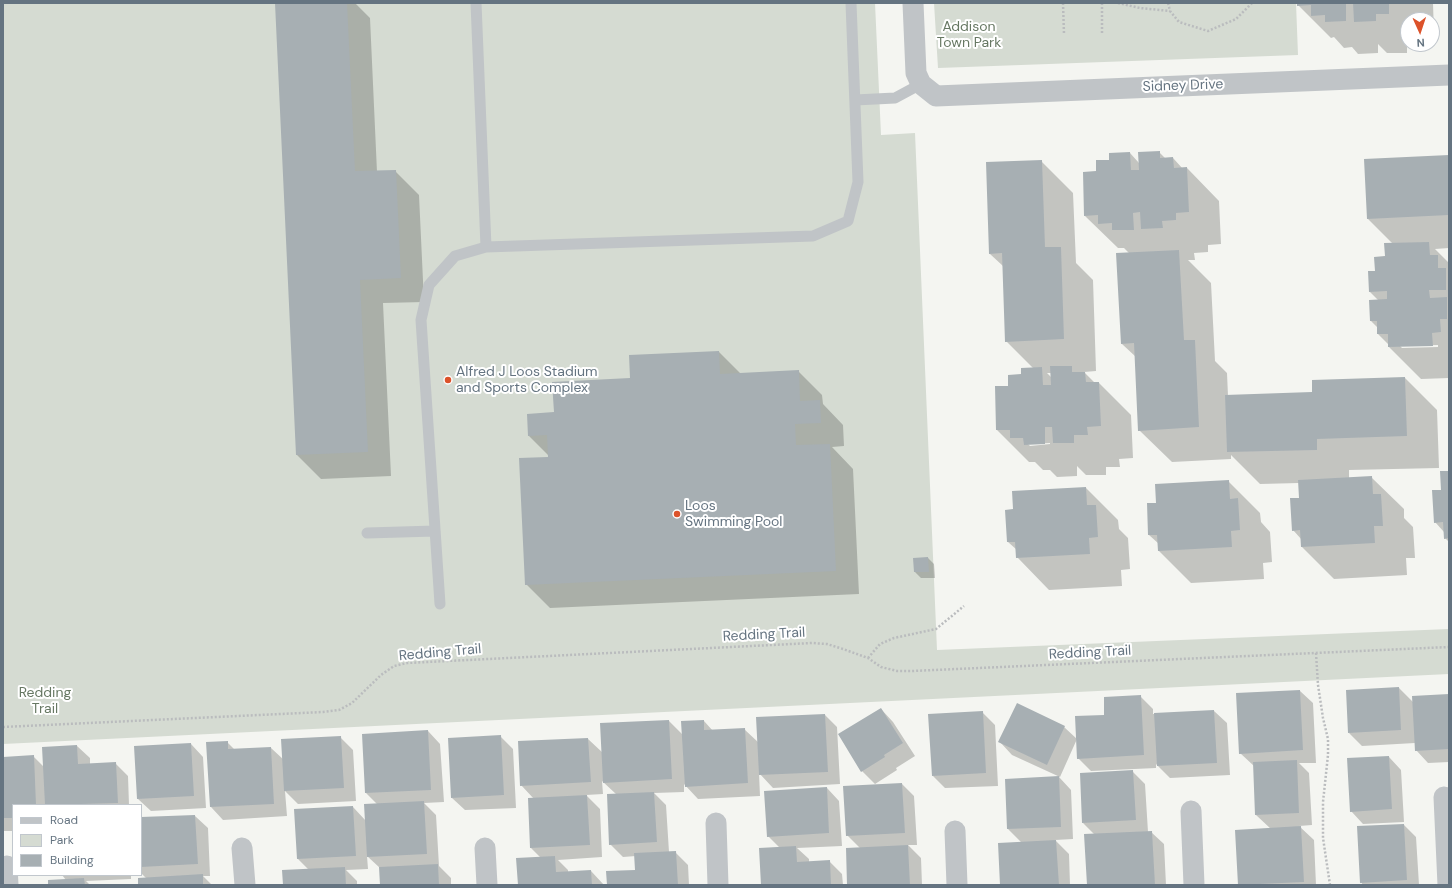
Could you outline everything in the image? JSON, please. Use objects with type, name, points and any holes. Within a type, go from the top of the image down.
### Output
[{"type":"street","points":[[913,3],[916,73],[921,84]]},
{"type":"street","name":"Sidney Drive","points":[[921,84],[936,96],[1449,75]]},
{"type":"street","points":[[1444,798],[1448,885]]},
{"type":"street","points":[[1191,811],[1194,885]]},
{"type":"street","points":[[716,823],[718,885]]},
{"type":"street","points":[[955,831],[957,885]]},
{"type":"street","points":[[242,848],[245,885]]},
{"type":"street","points":[[485,848],[487,885]]},
{"type":"lane","points":[[476,3],[486,247]]},
{"type":"lane","points":[[440,604],[421,320],[429,285],[455,256],[486,247],[814,236],[848,221],[858,182],[851,3]]},
{"type":"lane","points":[[855,100],[895,98],[921,84]]},
{"type":"lane","points":[[367,533],[435,531]]},
{"type":"path","points":[[1063,3],[1064,34]]},
{"type":"path","points":[[1102,3],[1102,33]]},
{"type":"path","points":[[1118,3],[1140,8],[1170,11]]},
{"type":"path","points":[[1168,3],[1170,11],[1179,22],[1208,31],[1236,19],[1252,3]]},
{"type":"path","points":[[868,658],[880,644],[894,638],[936,629],[964,606]]},
{"type":"path","name":"Redding Trail","points":[[3,727],[339,710],[352,703],[381,675],[394,666],[407,663],[812,643],[827,644],[868,658],[881,668],[897,671],[912,671],[1449,647]]},
{"type":"path","points":[[1316,653],[1322,711],[1328,739],[1323,838],[1330,885]]},
{"type":"green space","name":"Alfred J Loos Stadium and Sports Complex","points":[[3,3],[875,3],[881,135],[915,133],[937,650],[1449,629],[1449,674],[3,744]]},
{"type":"green space","name":"Addison Town Park","points":[[934,3],[1296,3],[1298,55],[938,68]]},
{"type":"building","points":[[275,3],[347,3],[355,171],[396,170],[401,278],[360,280],[368,452],[296,455]]},
{"type":"building","points":[[1297,3],[1346,3],[1346,21],[1325,22],[1325,15],[1311,16],[1311,5],[1297,6]]},
{"type":"building","points":[[1353,3],[1389,3],[1389,14],[1376,14],[1376,21],[1354,22]]},
{"type":"building","points":[[1160,151],[1160,158],[1173,157],[1174,168],[1187,167],[1189,212],[1176,213],[1176,220],[1162,221],[1163,228],[1141,229],[1140,212],[1133,213],[1134,230],[1112,230],[1112,223],[1098,224],[1098,215],[1084,216],[1083,172],[1096,171],[1096,160],[1109,160],[1109,153],[1130,152],[1131,170],[1139,170],[1138,152]]},
{"type":"building","points":[[1449,155],[1449,215],[1367,219],[1364,159]]},
{"type":"building","points":[[1042,160],[1045,247],[1061,247],[1064,339],[1005,342],[1002,253],[989,254],[986,162]]},
{"type":"building","points":[[1429,242],[1430,255],[1438,255],[1438,268],[1446,268],[1446,290],[1429,290],[1430,298],[1447,297],[1447,319],[1440,319],[1441,332],[1432,333],[1433,346],[1388,347],[1388,334],[1377,334],[1377,321],[1370,321],[1369,300],[1387,299],[1387,291],[1369,292],[1368,271],[1375,271],[1374,257],[1385,256],[1384,243]]},
{"type":"building","points":[[1179,250],[1184,340],[1195,340],[1199,427],[1138,431],[1134,343],[1121,344],[1116,253]]},
{"type":"building","name":"Loos Swimming Pool","points":[[719,351],[720,374],[799,370],[800,401],[820,400],[821,423],[795,424],[796,445],[830,444],[836,571],[525,585],[519,458],[548,457],[547,435],[528,436],[527,414],[554,412],[552,382],[630,378],[629,355]]},
{"type":"building","points":[[1050,366],[1072,366],[1072,372],[1085,372],[1086,382],[1099,382],[1101,426],[1087,427],[1088,435],[1074,435],[1074,443],[1053,443],[1052,427],[1045,427],[1045,444],[1024,445],[1023,438],[1010,438],[1010,430],[996,430],[995,386],[1008,386],[1008,375],[1021,374],[1021,368],[1042,367],[1043,385],[1051,385]]},
{"type":"building","points":[[1405,377],[1407,436],[1317,439],[1317,450],[1227,452],[1225,395],[1312,392],[1312,380]]},
{"type":"building","points":[[1440,471],[1449,471],[1449,538],[1444,539],[1443,522],[1434,523],[1432,490],[1441,490]]},
{"type":"building","points":[[1372,476],[1373,494],[1381,494],[1383,526],[1374,526],[1375,543],[1301,547],[1300,530],[1292,531],[1290,498],[1299,498],[1298,480]]},
{"type":"building","points":[[1229,480],[1230,499],[1238,498],[1240,530],[1231,531],[1232,547],[1158,551],[1157,535],[1148,535],[1147,503],[1156,503],[1155,484]]},
{"type":"building","points":[[1086,487],[1087,505],[1096,505],[1098,537],[1089,538],[1090,554],[1016,558],[1015,542],[1007,542],[1005,510],[1013,509],[1012,491]]},
{"type":"building","points":[[928,557],[929,572],[914,572],[913,558]]},
{"type":"building","points":[[1399,687],[1401,730],[1348,733],[1346,690]]},
{"type":"building","points":[[1300,690],[1303,750],[1239,754],[1236,693]]},
{"type":"building","points":[[1449,694],[1449,749],[1415,751],[1412,696]]},
{"type":"building","points":[[1141,695],[1144,755],[1077,759],[1075,716],[1104,715],[1104,697]]},
{"type":"building","points":[[1017,703],[1065,726],[1047,765],[998,742]]},
{"type":"building","points":[[881,708],[903,743],[884,755],[885,757],[861,772],[838,734]]},
{"type":"building","points":[[1214,710],[1217,763],[1157,766],[1154,713]]},
{"type":"building","points":[[983,711],[986,773],[932,776],[928,714]]},
{"type":"building","points":[[825,714],[828,772],[759,775],[756,717]]},
{"type":"building","points":[[669,720],[672,779],[603,783],[600,723]]},
{"type":"building","points":[[704,720],[704,730],[745,728],[748,783],[685,787],[681,721]]},
{"type":"building","points":[[428,730],[431,790],[365,793],[362,734]]},
{"type":"building","points":[[501,735],[504,795],[451,798],[448,738]]},
{"type":"building","points":[[341,736],[344,788],[284,791],[281,739]]},
{"type":"building","points":[[588,738],[591,782],[520,786],[518,741]]},
{"type":"building","points":[[228,741],[228,749],[271,747],[274,804],[210,807],[206,742]]},
{"type":"building","points":[[191,743],[194,796],[137,799],[134,746]]},
{"type":"building","points":[[77,745],[78,764],[116,762],[118,803],[45,804],[42,747]]},
{"type":"building","points":[[34,755],[36,804],[12,804],[12,818],[3,818],[3,757]]},
{"type":"building","points":[[1389,756],[1392,809],[1350,812],[1347,758]]},
{"type":"building","points":[[1297,760],[1299,813],[1255,815],[1253,762]]},
{"type":"building","points":[[1133,770],[1136,820],[1082,823],[1080,773]]},
{"type":"building","points":[[1059,776],[1061,827],[1007,829],[1005,779]]},
{"type":"building","points":[[902,783],[905,833],[846,836],[843,786]]},
{"type":"building","points":[[827,787],[829,833],[767,837],[764,791]]},
{"type":"building","points":[[654,792],[657,842],[609,845],[607,794]]},
{"type":"building","points":[[587,795],[590,845],[530,848],[528,798]]},
{"type":"building","points":[[424,801],[427,854],[367,857],[364,804]]},
{"type":"building","points":[[353,806],[356,856],[297,859],[294,809]]},
{"type":"building","points":[[195,815],[198,864],[142,867],[142,817]]},
{"type":"building","points":[[1404,824],[1407,880],[1360,883],[1357,826]]},
{"type":"building","points":[[1301,826],[1304,882],[1238,885],[1235,830]]},
{"type":"building","points":[[1152,831],[1155,885],[1087,885],[1084,834]]},
{"type":"building","points":[[1056,840],[1059,885],[1000,885],[998,843]]},
{"type":"building","points":[[908,845],[910,885],[847,885],[846,848]]},
{"type":"building","points":[[796,846],[797,862],[830,860],[831,885],[761,885],[759,848]]},
{"type":"building","points":[[676,851],[678,885],[607,885],[606,871],[635,870],[634,853]]},
{"type":"building","points":[[555,856],[556,872],[591,870],[592,885],[518,885],[516,858]]},
{"type":"building","points":[[438,864],[439,885],[380,885],[379,867]]},
{"type":"building","points":[[345,867],[346,885],[283,885],[282,870]]},
{"type":"building","points":[[203,874],[203,885],[138,885],[138,878]]},
{"type":"building","points":[[84,878],[85,885],[48,885],[48,880]]},
{"type":"place","name":"Alfred J Loos Stadium and Sports Complex","points":[[448,380]]},
{"type":"place","name":"Loos Swimming Pool","points":[[677,514]]}]
